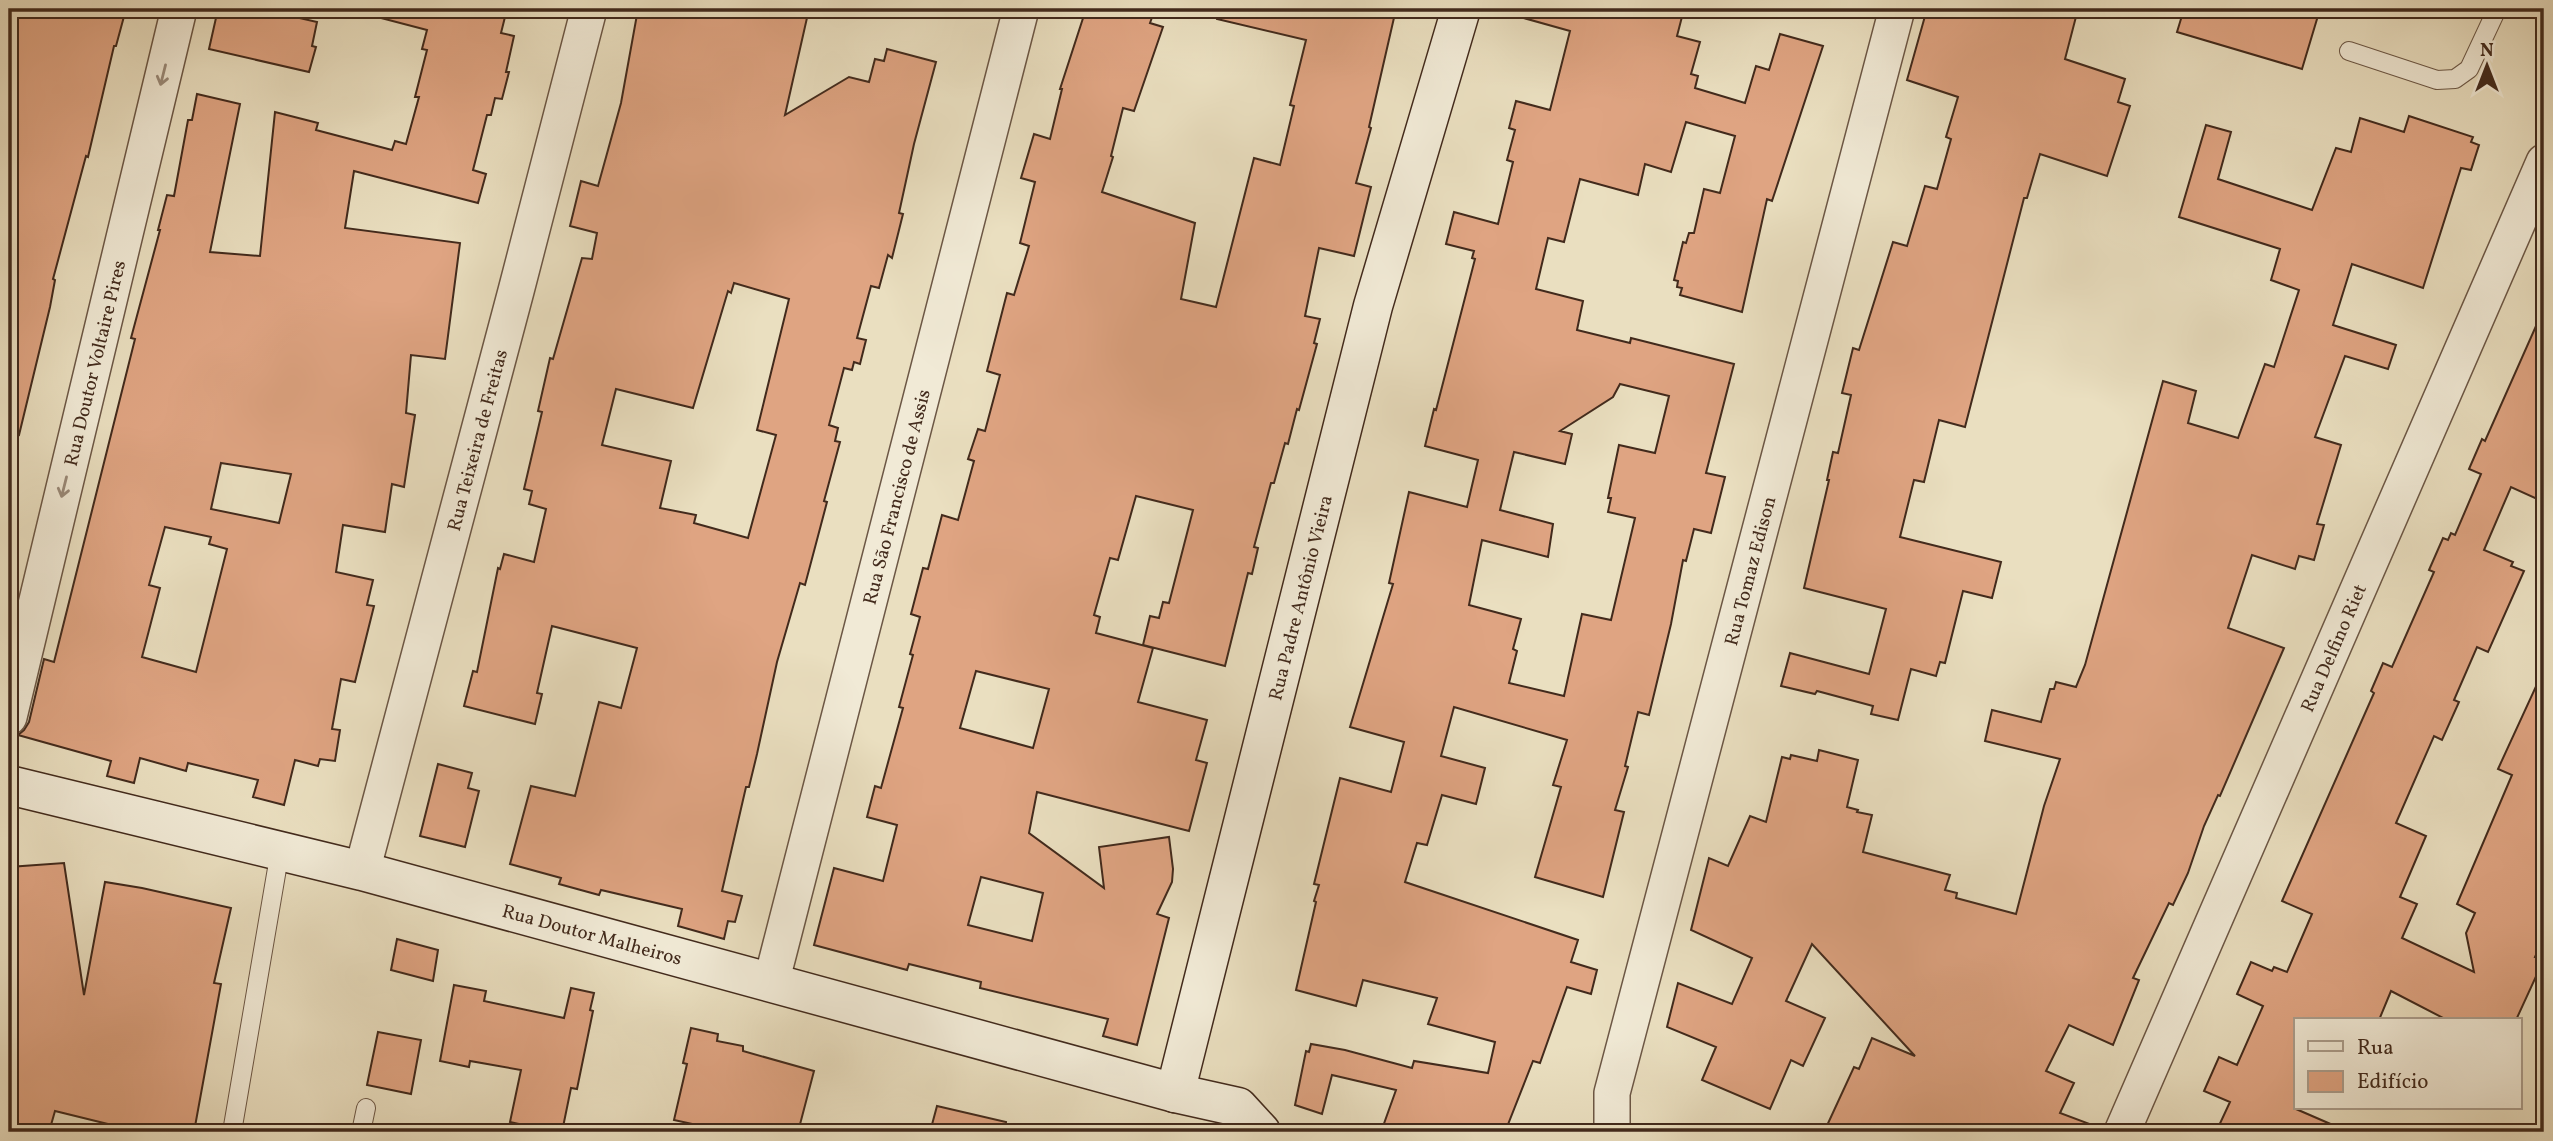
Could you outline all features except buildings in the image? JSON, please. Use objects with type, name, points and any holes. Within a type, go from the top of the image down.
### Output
[{"type":"street","name":"Rua Doutor Voltaire Pires","points":[[9,717],[179,9]]},
{"type":"street","name":"Rua Teixeira de Freitas","points":[[362,870],[589,9]]},
{"type":"street","name":"Rua São Francisco de Assis","points":[[771,984],[1021,9]]},
{"type":"street","name":"Rua Padre Antônio Vieira","points":[[1174,1093],[1373,306],[1461,9]]},
{"type":"street","name":"Rua Tomaz Edison","points":[[1612,1132],[1612,1093],[1897,9]]},
{"type":"street","name":"Rua Delfino Riet","points":[[2122,1132],[2544,162]]},
{"type":"street","name":"Rua Doutor Malheiros","points":[[9,785],[362,870],[1174,1093]]},
{"type":"street","points":[[1174,1093],[1238,1107],[1261,1132]]},
{"type":"lane","points":[[2349,51],[2437,80],[2455,79],[2469,69],[2497,9]]},
{"type":"lane","points":[[232,1132],[280,851]]},
{"type":"lane","points":[[361,1132],[366,1108]]}]
